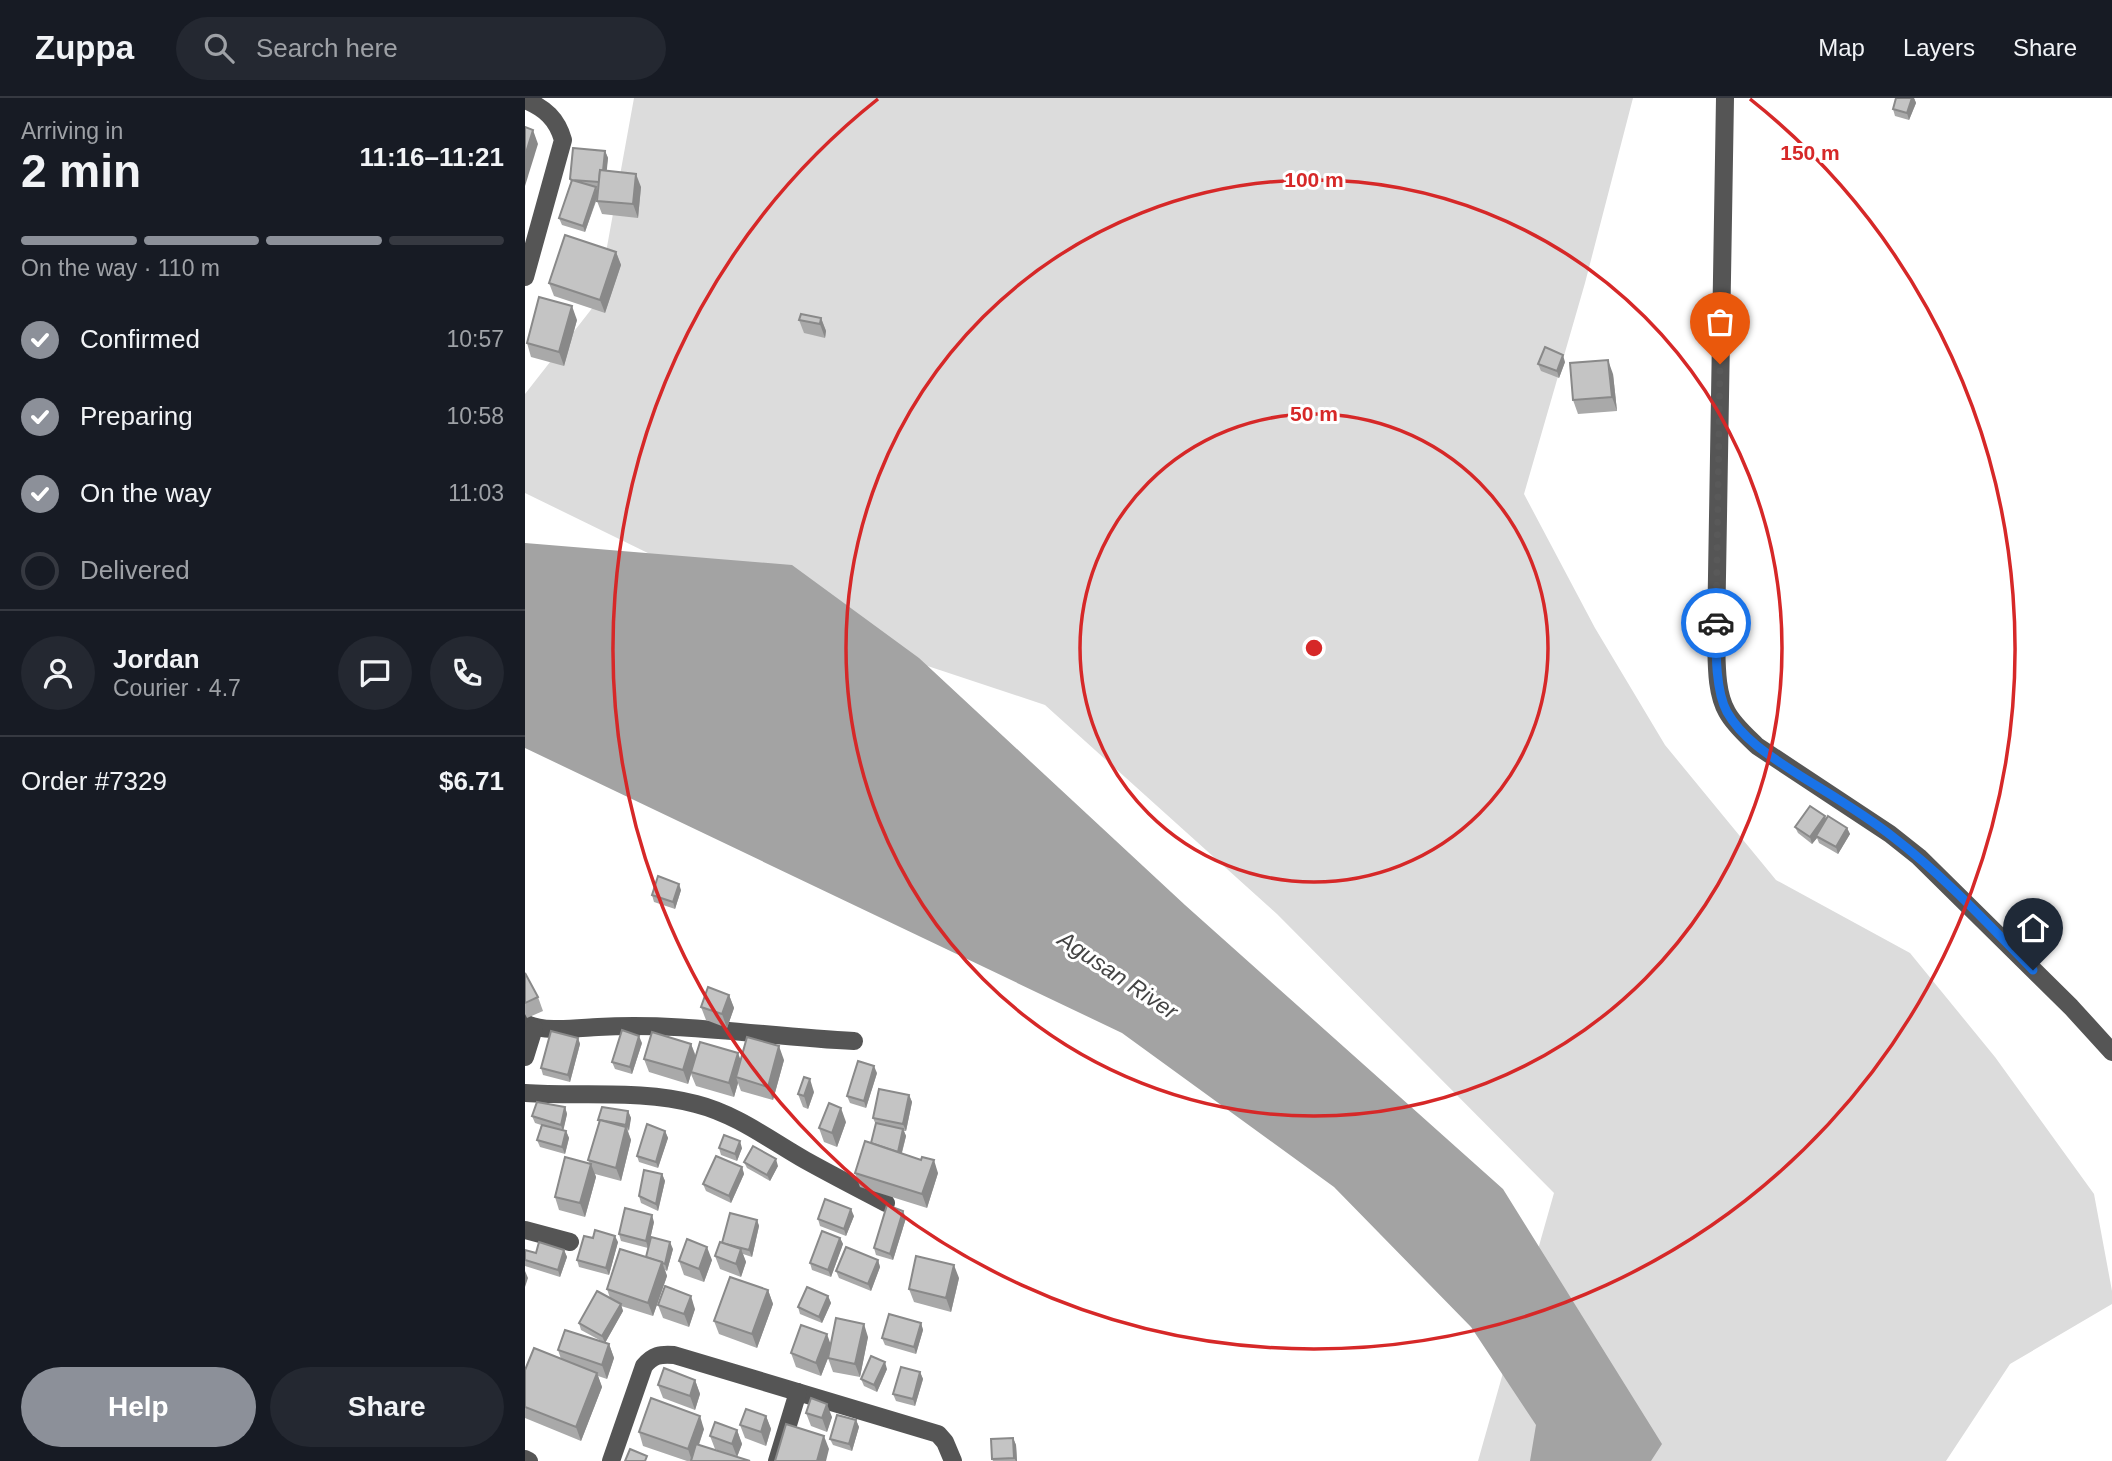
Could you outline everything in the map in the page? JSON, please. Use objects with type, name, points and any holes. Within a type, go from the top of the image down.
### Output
[{"type":"street","points":[[1725,98],[1716,636],[1718,674],[1727,712],[1757,746],[1890,834],[1919,857],[2071,1007],[2112,1052]]},
{"type":"street","points":[[525,100],[540,106],[554,107],[563,140],[525,277]]},
{"type":"street","points":[[525,1057],[529,1025],[650,1026],[854,1041]]},
{"type":"street","points":[[525,1093],[657,1097],[694,1103],[741,1122],[886,1203]]},
{"type":"street","points":[[525,1230],[570,1242]]},
{"type":"street","points":[[611,1461],[644,1366],[651,1357],[659,1354],[674,1355],[938,1434],[945,1442],[953,1461]]},
{"type":"street","points":[[777,1461],[798,1392]]},
{"type":"shaded area","points":[[634,98],[1633,98],[1585,283],[1524,494],[1595,628],[1665,745],[1776,880],[1910,953],[1995,1057],[2094,1194],[2112,1304],[2010,1364],[1946,1461],[1478,1461],[1554,1193],[1277,914],[1045,705],[777,616],[525,493],[525,394],[597,302]]},
{"type":"water","name":"Agusan River","points":[[525,543],[792,565],[919,658],[1185,905],[1503,1189],[1662,1444],[1651,1461],[1530,1461],[1536,1425],[1471,1327],[1334,1187],[1122,1033],[525,748]]},
{"type":"building","points":[[1896,98],[1912,98],[1907,113],[1893,109]]},
{"type":"building","points":[[525,127],[533,130],[525,156]]},
{"type":"building","points":[[573,148],[605,151],[599,182],[572,180]]},
{"type":"building","points":[[600,170],[636,174],[633,204],[597,201]]},
{"type":"building","points":[[572,180],[596,187],[583,226],[559,218]]},
{"type":"building","points":[[565,235],[616,252],[600,300],[549,283]]},
{"type":"building","points":[[539,297],[572,306],[559,352],[527,343]]},
{"type":"building","points":[[801,314],[821,318],[820,324],[799,320]]},
{"type":"building","points":[[1545,347],[1563,355],[1557,371],[1538,364]]},
{"type":"building","points":[[1608,360],[1612,397],[1573,400],[1570,363]]},
{"type":"building","points":[[1810,806],[1825,816],[1810,837],[1795,827]]},
{"type":"building","points":[[1828,816],[1847,828],[1836,847],[1816,836]]},
{"type":"building","points":[[658,876],[679,884],[673,902],[652,895]]},
{"type":"building","points":[[525,973],[538,997],[525,1003]]},
{"type":"building","points":[[708,987],[729,995],[722,1014],[701,1007]]},
{"type":"building","points":[[622,1030],[639,1036],[630,1067],[612,1062]]},
{"type":"building","points":[[551,1031],[578,1038],[568,1075],[541,1068]]},
{"type":"building","points":[[652,1032],[691,1044],[683,1070],[644,1059]]},
{"type":"building","points":[[747,1037],[779,1046],[768,1087],[736,1077]]},
{"type":"building","points":[[700,1042],[738,1053],[729,1083],[691,1072]]},
{"type":"building","points":[[858,1061],[874,1066],[864,1101],[847,1096]]},
{"type":"building","points":[[804,1077],[810,1079],[804,1096],[798,1094]]},
{"type":"building","points":[[879,1089],[909,1095],[903,1124],[873,1118]]},
{"type":"building","points":[[537,1102],[565,1107],[561,1125],[532,1116]]},
{"type":"building","points":[[829,1103],[841,1108],[832,1133],[819,1128]]},
{"type":"building","points":[[602,1107],[628,1111],[626,1125],[598,1120]]},
{"type":"building","points":[[600,1120],[626,1127],[616,1168],[588,1160]]},
{"type":"building","points":[[876,1123],[903,1129],[898,1152],[871,1143]]},
{"type":"building","points":[[647,1124],[665,1131],[656,1162],[637,1156]]},
{"type":"building","points":[[542,1125],[566,1131],[562,1147],[537,1140]]},
{"type":"building","points":[[724,1135],[740,1141],[735,1154],[719,1148]]},
{"type":"building","points":[[865,1141],[921,1160],[922,1157],[934,1160],[922,1194],[855,1173]]},
{"type":"building","points":[[753,1146],[776,1159],[767,1175],[744,1162]]},
{"type":"building","points":[[716,1156],[742,1167],[729,1196],[703,1184]]},
{"type":"building","points":[[565,1157],[591,1164],[580,1203],[555,1197]]},
{"type":"building","points":[[644,1170],[662,1174],[656,1204],[639,1196]]},
{"type":"building","points":[[825,1199],[851,1209],[844,1229],[818,1219]]},
{"type":"building","points":[[887,1205],[903,1211],[890,1254],[874,1248]]},
{"type":"building","points":[[625,1208],[652,1215],[646,1241],[619,1234]]},
{"type":"building","points":[[730,1213],[757,1220],[749,1250],[722,1243]]},
{"type":"building","points":[[595,1230],[615,1236],[606,1268],[577,1260],[584,1236],[593,1238]]},
{"type":"building","points":[[822,1231],[840,1238],[828,1270],[810,1263]]},
{"type":"building","points":[[651,1237],[670,1242],[665,1264],[646,1257]]},
{"type":"building","points":[[687,1239],[707,1247],[699,1269],[679,1261]]},
{"type":"building","points":[[539,1242],[564,1250],[558,1270],[525,1260],[525,1250],[536,1253]]},
{"type":"building","points":[[720,1242],[741,1249],[736,1264],[715,1256]]},
{"type":"building","points":[[846,1247],[878,1260],[868,1284],[836,1271]]},
{"type":"building","points":[[620,1249],[662,1262],[648,1303],[607,1289]]},
{"type":"building","points":[[916,1256],[954,1265],[946,1298],[909,1289]]},
{"type":"building","points":[[730,1277],[768,1290],[752,1334],[714,1321]]},
{"type":"building","points":[[665,1286],[691,1296],[684,1314],[658,1305]]},
{"type":"building","points":[[807,1287],[828,1296],[819,1317],[798,1307]]},
{"type":"building","points":[[597,1291],[621,1304],[602,1336],[579,1323]]},
{"type":"building","points":[[889,1314],[921,1323],[914,1347],[882,1338]]},
{"type":"building","points":[[836,1318],[864,1324],[855,1364],[828,1358]]},
{"type":"building","points":[[801,1325],[827,1334],[816,1363],[791,1353]]},
{"type":"building","points":[[565,1330],[609,1344],[602,1365],[558,1350]]},
{"type":"building","points":[[534,1348],[597,1373],[576,1427],[525,1407],[525,1370]]},
{"type":"building","points":[[871,1356],[885,1362],[874,1385],[861,1379]]},
{"type":"building","points":[[901,1367],[920,1372],[913,1399],[893,1394]]},
{"type":"building","points":[[664,1368],[695,1380],[690,1396],[658,1385]]},
{"type":"building","points":[[651,1398],[700,1416],[688,1449],[639,1432]]},
{"type":"building","points":[[811,1398],[827,1404],[822,1418],[806,1413]]},
{"type":"building","points":[[746,1409],[766,1416],[761,1432],[740,1425]]},
{"type":"building","points":[[837,1415],[856,1420],[849,1444],[830,1439]]},
{"type":"building","points":[[715,1422],[737,1430],[732,1444],[710,1436]]},
{"type":"building","points":[[786,1424],[824,1436],[817,1461],[775,1461]]},
{"type":"building","points":[[1013,1438],[1014,1458],[992,1459],[991,1439]]},
{"type":"building","points":[[696,1444],[750,1461],[691,1461]]},
{"type":"building","points":[[630,1449],[647,1456],[645,1461],[625,1461]]},
{"type":"way so far","points":[[1716,623],[1720,364]]},
{"type":"route","points":[[1716,623],[1718,674],[1722,697],[1727,712],[1738,727],[1777,761],[1890,834],[1919,857],[2033,970]]}]
